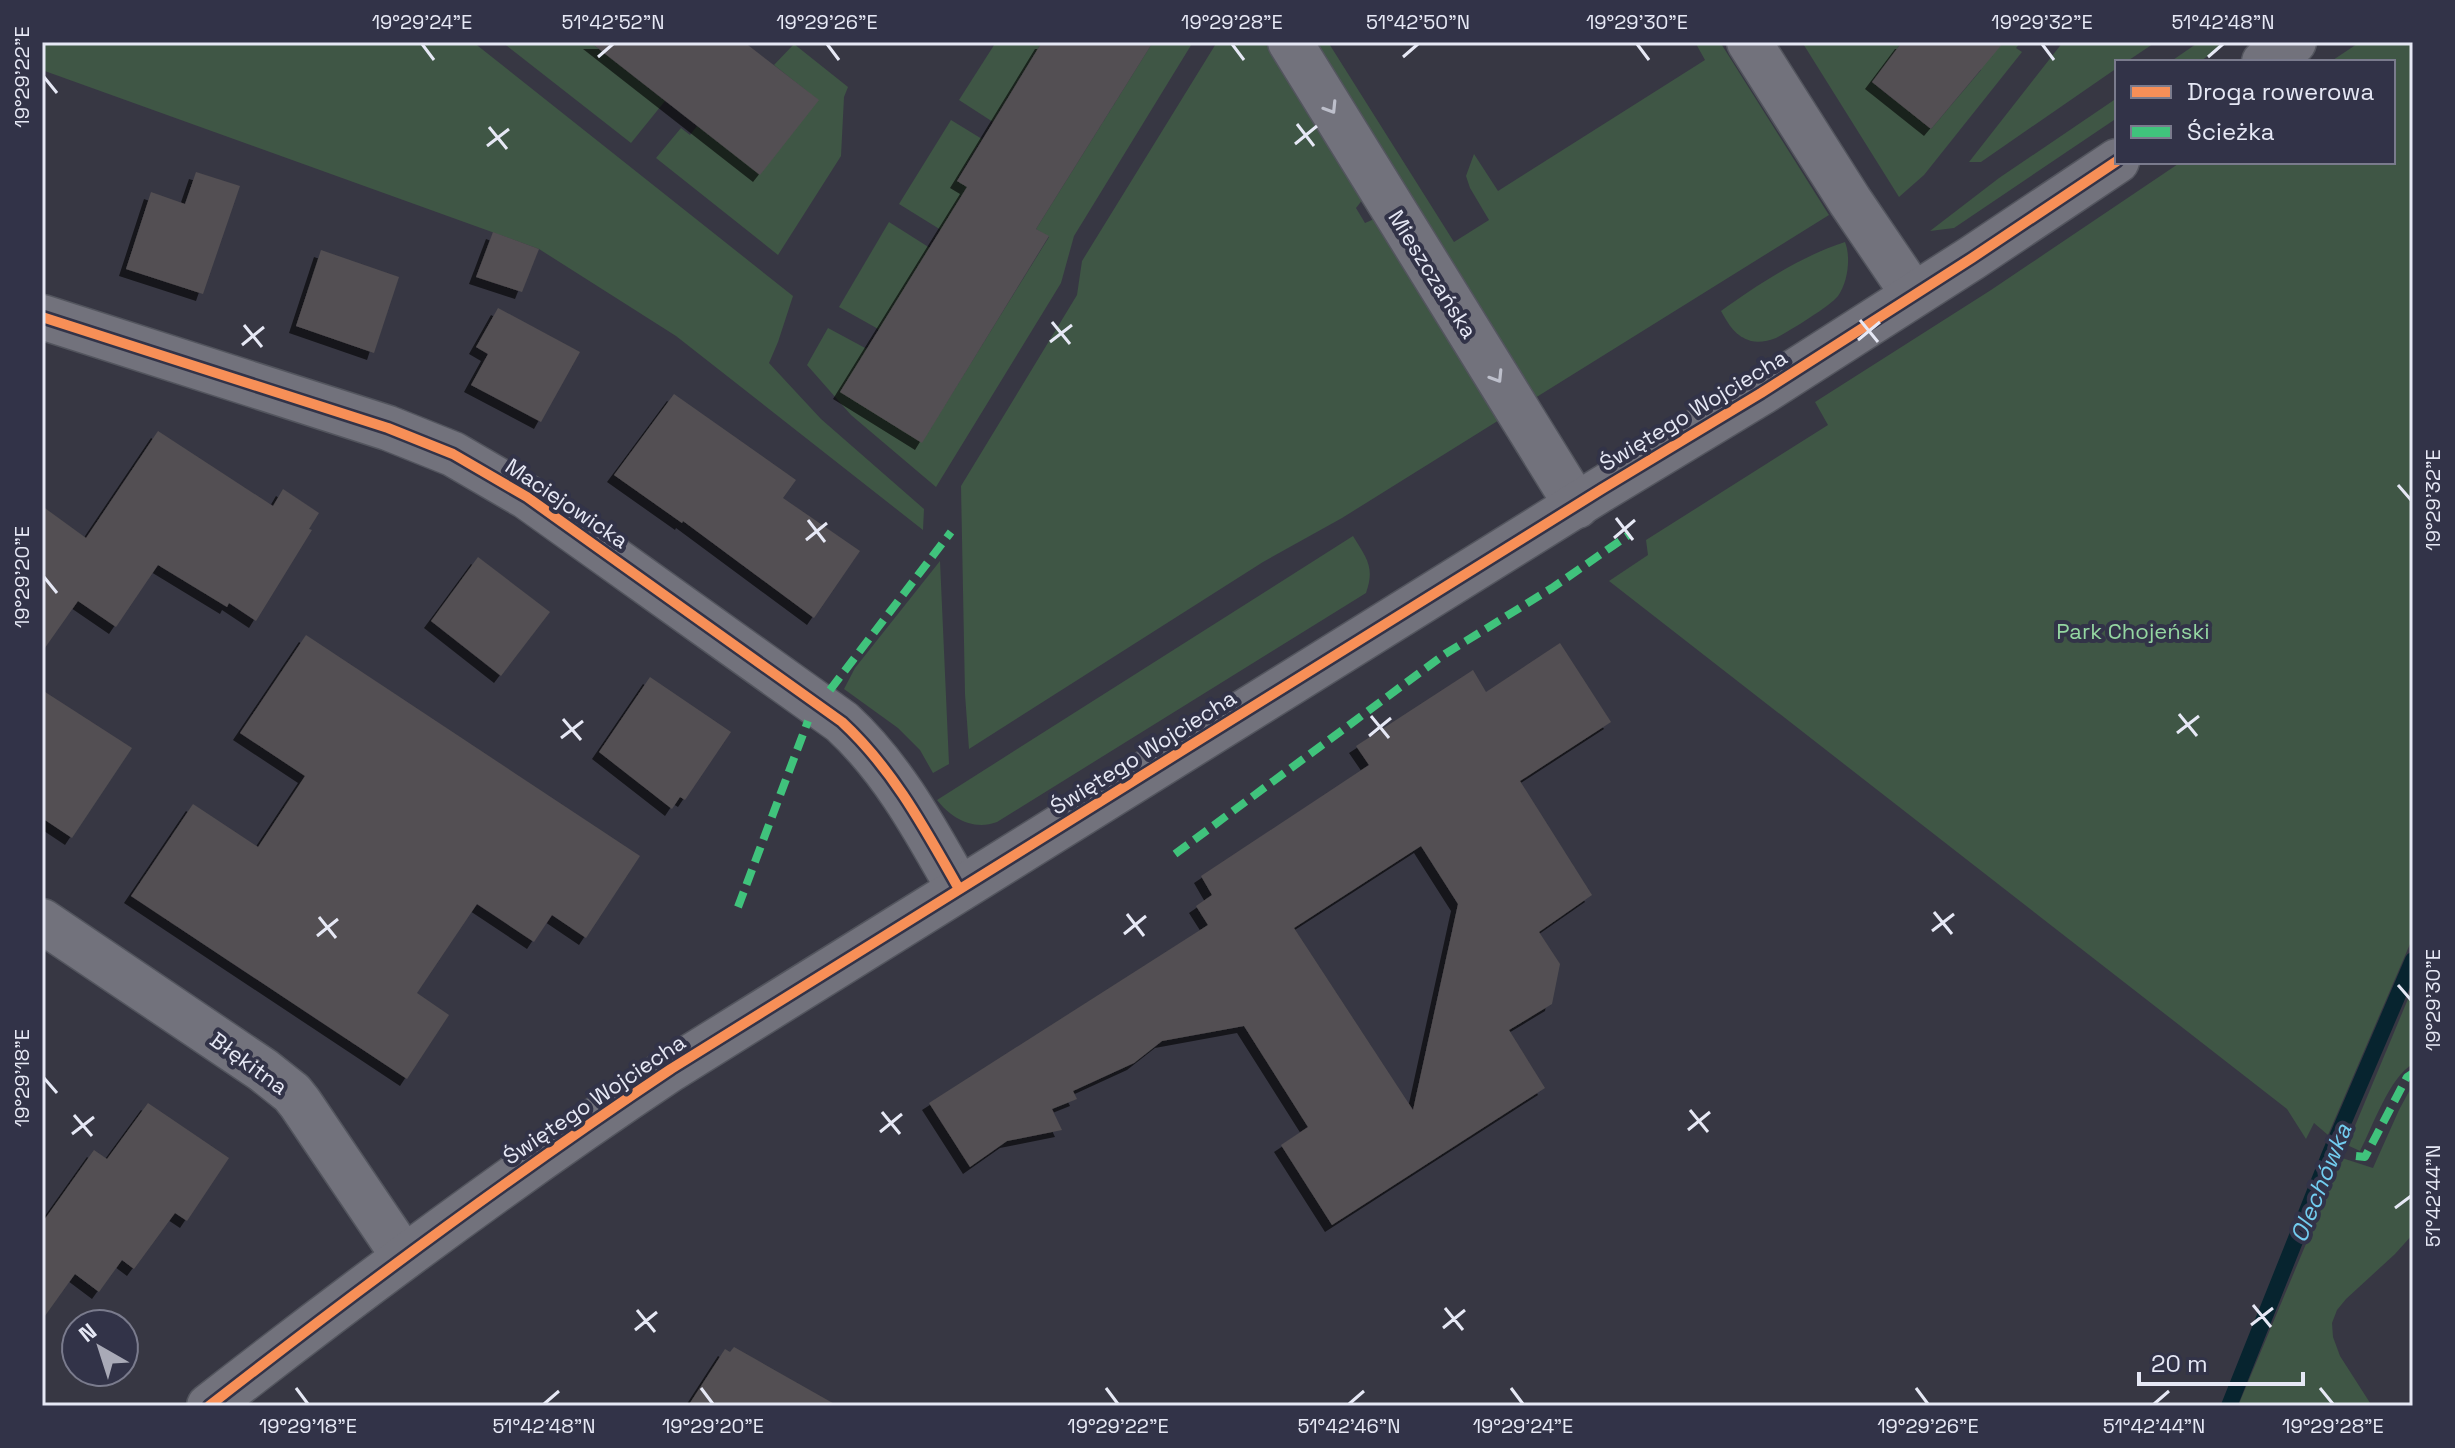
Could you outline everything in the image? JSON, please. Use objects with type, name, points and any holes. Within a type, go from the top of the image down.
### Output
[{"type":"street","name":"Mieszczańska","points":[[1290,42],[1577,506]]},
{"type":"street","points":[[1749,42],[1913,294]]},
{"type":"street","points":[[2267,60],[2294,42]]},
{"type":"street","name":"Świętego Wojciecha","points":[[209,1406],[404,1257],[554,1148],[671,1069],[1761,393],[2115,162]]},
{"type":"street","name":"Maciejowicka","points":[[42,317],[388,428],[453,454],[527,497],[849,728],[908,799],[959,889]]},
{"type":"street","name":"Błękitna","points":[[42,921],[263,1070],[292,1093],[404,1257]]},
{"type":"green space","points":[[42,42],[473,42],[793,296],[769,363],[821,419],[924,509],[923,530],[676,336],[539,249],[42,70]]},
{"type":"green space","points":[[502,42],[590,42],[665,101],[631,143]]},
{"type":"green space","points":[[996,42],[1042,42],[993,122],[959,100]]},
{"type":"green space","points":[[1153,42],[1193,42],[1074,236],[1061,283],[936,487],[851,415],[807,365],[828,328],[867,349],[841,392],[922,442],[1049,237],[1036,229]]},
{"type":"green space","points":[[1217,42],[1272,42],[1367,194],[1356,208],[1365,223],[1381,216],[1504,417],[1342,518],[1263,562],[969,749],[961,486],[1077,295],[1082,261]]},
{"type":"green space","points":[[1310,42],[1328,42],[1454,242],[1489,220],[1466,176],[1474,154],[1498,191],[1705,60],[1695,42],[1720,42],[1829,215],[1535,398]]},
{"type":"green space","points":[[1802,42],[1902,42],[1872,82],[1931,129],[1981,70],[1968,42],[2021,42],[2016,48],[2022,52],[1924,175],[1899,197]]},
{"type":"green space","points":[[2063,42],[2156,42],[2129,60],[2115,60],[2115,69],[1981,162],[1969,162]]},
{"type":"green space","points":[[2199,42],[2229,42],[2202,60],[2173,60]]},
{"type":"green space","name":"Park Chojeński","points":[[2360,42],[2413,42],[2413,937],[2328,1135],[2314,1123],[2306,1139],[2287,1109],[1609,581],[1648,555],[1646,540],[1828,425],[1815,402],[1991,290],[2178,164],[2395,164],[2395,60],[2333,60]]},
{"type":"green space","points":[[794,44],[848,87],[844,97],[841,156],[778,255],[656,158],[681,128],[690,135],[697,126],[760,174],[818,100],[774,65]]},
{"type":"green space","points":[[2115,99],[2115,119],[1954,228],[1930,231],[1999,178]]},
{"type":"green space","points":[[951,120],[982,139],[957,180],[967,187],[941,230],[899,204]]},
{"type":"green space","points":[[889,222],[930,248],[880,330],[839,307]]},
{"type":"green space","points":[[1845,242],[1848,262],[1838,296],[1782,335],[1767,341],[1746,339],[1737,333],[1721,311],[1797,263]]},
{"type":"green space","points":[[1353,536],[1370,570],[1366,593],[997,822],[971,824],[949,812],[937,800]]},
{"type":"green space","points":[[940,561],[949,764],[933,773],[920,750],[898,728],[844,689],[855,668]]},
{"type":"green space","points":[[2413,987],[2413,1064],[2389,1091],[2360,1151],[2347,1145]]},
{"type":"green space","points":[[2413,1084],[2413,1234],[2346,1299],[2332,1323],[2340,1356],[2372,1406],[2238,1406],[2342,1158],[2373,1168]]},
{"type":"building","points":[[590,42],[744,42],[819,100],[760,175]]},
{"type":"building","points":[[1042,42],[1153,42],[1036,229],[1049,236],[922,443],[840,392],[967,187],[957,181]]},
{"type":"building","points":[[1902,42],[2004,42],[1931,129],[1872,82]]},
{"type":"building","points":[[196,172],[240,186],[203,294],[126,269],[151,192],[185,204]]},
{"type":"building","points":[[493,232],[539,249],[522,292],[476,277]]},
{"type":"building","points":[[321,250],[399,277],[374,353],[296,326]]},
{"type":"building","points":[[498,308],[580,352],[541,422],[471,385],[488,354],[476,347]]},
{"type":"building","points":[[674,394],[796,480],[783,498],[860,551],[814,618],[683,521],[614,475]]},
{"type":"building","points":[[158,431],[273,506],[283,489],[319,513],[309,529],[312,530],[256,621],[158,565],[116,627],[78,601],[42,652],[42,506],[86,538]]},
{"type":"building","points":[[478,557],[550,612],[501,676],[431,621]]},
{"type":"building","points":[[306,635],[640,856],[586,938],[552,915],[534,942],[477,904],[417,993],[449,1015],[407,1079],[131,896],[193,804],[258,847],[305,776],[240,733]]},
{"type":"building","points":[[1560,643],[1611,722],[1520,781],[1592,895],[1539,932],[1560,964],[1552,1004],[1509,1030],[1545,1088],[1332,1225],[1281,1145],[1308,1127],[1244,1026],[1162,1041],[1134,1063],[1073,1091],[1077,1099],[1052,1109],[1062,1130],[1007,1141],[970,1167],[929,1103],[1208,925],[1196,906],[1212,895],[1201,876],[1369,765],[1356,746],[1473,670],[1486,692]],"holes":[[[1421,846],[1458,904],[1413,1110],[1294,928]]]},
{"type":"building","points":[[650,677],[731,732],[685,800],[680,797],[672,809],[599,752]]},
{"type":"building","points":[[42,690],[132,748],[72,838],[42,818]]},
{"type":"building","points":[[148,1103],[229,1158],[187,1221],[175,1213],[134,1269],[122,1260],[99,1292],[75,1274],[42,1320],[42,1223],[94,1150],[107,1159]]},
{"type":"building","points":[[734,1347],[838,1406],[688,1406],[725,1349],[730,1352]]},
{"type":"waterway","name":"Olechówka","points":[[2229,1406],[2329,1156],[2413,960]]},
{"type":"marked path","points":[[830,690],[951,532]]},
{"type":"marked path","points":[[1175,854],[1445,654],[1552,588],[1630,534]]},
{"type":"marked path","points":[[738,907],[808,721]]},
{"type":"marked path","points":[[2356,1156],[2365,1157],[2407,1077],[2413,1073]]},
{"type":"cycle path","points":[[209,1406],[437,1233],[671,1069],[1761,393],[2115,162]]},
{"type":"cycle path","points":[[42,317],[388,428],[453,454],[527,497],[842,722],[892,780],[959,889]]}]
